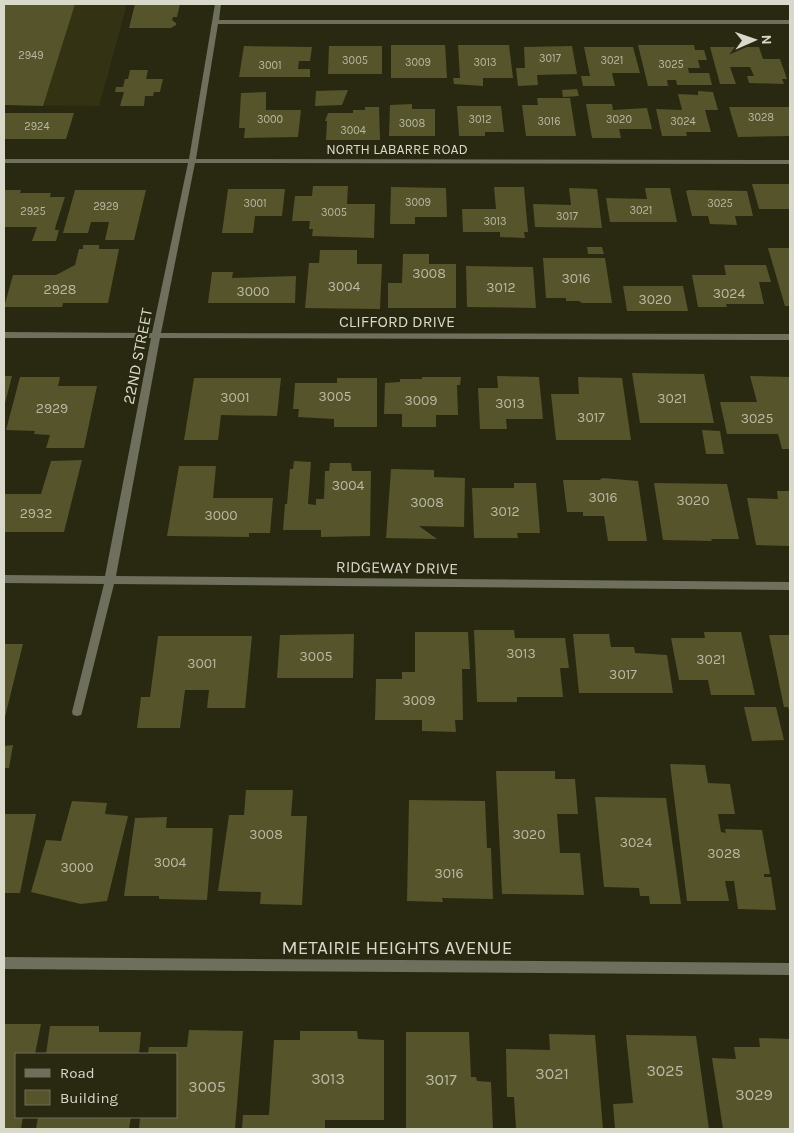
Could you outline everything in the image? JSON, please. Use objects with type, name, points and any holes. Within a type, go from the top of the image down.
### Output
[{"type":"street","name":"22ND STREET","points":[[77,712],[110,579],[156,336],[192,161],[218,4]]},
{"type":"street","points":[[215,22],[790,22]]},
{"type":"street","name":"NORTH LABARRE ROAD","points":[[4,161],[790,162]]},
{"type":"street","name":"CLIFFORD DRIVE","points":[[4,335],[790,336]]},
{"type":"street","name":"RIDGEWAY DRIVE","points":[[4,579],[790,586]]},
{"type":"street","name":"METAIRIE HEIGHTS AVENUE","points":[[4,963],[790,969]]},
{"type":"shaded area","points":[[4,4],[127,4],[99,106],[4,105]]},
{"type":"building","points":[[4,4],[75,4],[43,106],[4,105]]},
{"type":"building","points":[[135,4],[180,4],[177,17],[173,17],[172,20],[176,25],[171,28],[129,28]]},
{"type":"building","points":[[391,45],[445,45],[447,78],[391,78]]},
{"type":"building","points":[[458,45],[509,45],[513,78],[483,78],[483,86],[454,84],[453,78],[460,78]]},
{"type":"building","points":[[638,45],[694,45],[695,50],[704,50],[707,60],[698,60],[700,68],[688,68],[689,73],[709,73],[712,85],[677,85],[676,80],[667,80],[668,86],[648,86]]},
{"type":"building","points":[[244,46],[312,47],[310,61],[299,61],[298,69],[310,69],[310,77],[239,77]]},
{"type":"building","points":[[329,46],[382,46],[382,74],[328,74]]},
{"type":"building","points":[[572,46],[577,74],[537,75],[538,85],[518,86],[516,68],[525,68],[524,47]]},
{"type":"building","points":[[584,47],[633,47],[640,73],[612,73],[615,86],[583,86],[581,76],[590,76]]},
{"type":"building","points":[[710,47],[759,47],[763,59],[780,59],[787,79],[782,79],[784,84],[749,83],[747,76],[754,76],[750,67],[730,67],[736,84],[720,84]]},
{"type":"building","points":[[130,70],[148,70],[146,79],[163,79],[160,92],[154,92],[153,96],[145,96],[144,106],[120,106],[124,92],[115,92],[116,87],[123,87],[125,79],[128,79]]},
{"type":"building","points":[[577,89],[579,96],[563,97],[562,90]]},
{"type":"building","points":[[348,90],[342,105],[315,106],[316,91]]},
{"type":"building","points":[[698,91],[713,92],[718,110],[705,110],[711,132],[686,132],[687,136],[662,136],[656,109],[682,110],[678,94],[698,95]]},
{"type":"building","points":[[266,92],[266,110],[301,110],[298,137],[244,138],[245,128],[239,128],[241,93]]},
{"type":"building","points":[[537,98],[570,98],[576,136],[526,136],[522,105],[538,105]]},
{"type":"building","points":[[412,104],[412,109],[435,109],[435,136],[389,136],[390,105]]},
{"type":"building","points":[[586,104],[612,104],[613,110],[647,108],[652,129],[619,129],[621,138],[592,138]]},
{"type":"building","points":[[457,106],[501,106],[504,132],[485,132],[485,136],[459,136]]},
{"type":"building","points":[[365,107],[379,107],[380,140],[326,140],[327,121],[325,121],[328,113],[353,113],[353,110],[365,110]]},
{"type":"building","points":[[729,107],[790,107],[790,136],[738,137]]},
{"type":"building","points":[[4,113],[74,113],[66,139],[4,139]]},
{"type":"building","points":[[752,184],[790,184],[790,209],[759,209]]},
{"type":"building","points":[[313,186],[348,186],[347,204],[375,204],[374,238],[312,236],[313,229],[309,229],[310,221],[292,221],[295,196],[312,196]]},
{"type":"building","points":[[391,187],[446,188],[447,217],[415,217],[415,224],[390,224]]},
{"type":"building","points":[[494,187],[524,187],[528,232],[524,232],[525,238],[500,237],[500,232],[463,232],[462,209],[496,209]]},
{"type":"building","points":[[569,188],[597,189],[602,228],[535,227],[533,204],[571,205]]},
{"type":"building","points":[[645,188],[670,188],[677,222],[610,222],[606,198],[647,199]]},
{"type":"building","points":[[228,189],[285,189],[282,216],[255,216],[253,233],[222,233]]},
{"type":"building","points":[[4,190],[21,190],[20,193],[51,193],[50,197],[65,197],[56,225],[55,230],[59,230],[56,241],[32,241],[37,227],[4,227]]},
{"type":"building","points":[[75,190],[146,190],[134,240],[105,240],[109,222],[91,222],[88,233],[63,233]]},
{"type":"building","points":[[686,191],[747,191],[753,216],[735,216],[737,225],[710,224],[708,216],[692,216]]},
{"type":"building","points":[[83,245],[99,245],[99,249],[119,249],[108,303],[63,303],[62,307],[4,307],[13,275],[56,275],[75,265],[79,249],[83,249]]},
{"type":"building","points":[[587,247],[602,247],[604,254],[588,254]]},
{"type":"building","points":[[768,248],[790,248],[790,306],[785,306]]},
{"type":"building","points":[[320,250],[357,250],[357,264],[382,264],[380,309],[305,308],[309,263],[319,263]]},
{"type":"building","points":[[403,254],[429,254],[429,264],[456,264],[456,308],[388,308],[388,283],[402,283]]},
{"type":"building","points":[[543,258],[605,258],[612,303],[582,303],[579,301],[566,301],[566,298],[546,298]]},
{"type":"building","points":[[724,265],[766,265],[771,282],[759,282],[764,304],[726,304],[727,307],[698,307],[692,275],[726,275]]},
{"type":"building","points":[[466,266],[533,267],[536,308],[467,307]]},
{"type":"building","points":[[212,272],[233,272],[232,278],[296,276],[295,303],[208,303]]},
{"type":"building","points":[[623,286],[683,286],[688,311],[627,311]]},
{"type":"building","points":[[632,373],[704,374],[714,423],[640,423]]},
{"type":"building","points":[[4,376],[12,376],[4,407]]},
{"type":"building","points":[[497,376],[539,377],[543,419],[506,419],[507,429],[480,429],[478,388],[498,388]]},
{"type":"building","points":[[750,376],[790,377],[790,449],[782,449],[778,434],[727,434],[720,402],[757,402]]},
{"type":"building","points":[[20,377],[60,377],[58,386],[97,386],[84,448],[46,448],[50,435],[34,434],[35,431],[6,430]]},
{"type":"building","points":[[422,377],[461,377],[460,385],[457,385],[458,415],[436,415],[436,427],[402,427],[402,414],[384,414],[385,383],[400,382],[400,379],[422,379]]},
{"type":"building","points":[[578,377],[622,378],[631,440],[556,440],[551,394],[579,394]]},
{"type":"building","points":[[194,378],[281,378],[277,416],[221,415],[218,440],[184,440]]},
{"type":"building","points":[[337,378],[377,378],[377,427],[334,427],[334,419],[298,417],[299,409],[293,409],[295,383],[337,383]]},
{"type":"building","points":[[702,430],[720,431],[724,454],[706,454]]},
{"type":"building","points":[[82,460],[64,532],[4,532],[4,494],[41,494],[51,461]]},
{"type":"building","points":[[294,461],[311,462],[308,504],[316,505],[316,499],[324,499],[325,471],[329,471],[330,463],[351,463],[352,471],[371,471],[370,536],[321,537],[321,530],[283,530],[290,469],[293,469]]},
{"type":"building","points":[[179,466],[216,466],[213,498],[273,498],[270,533],[249,533],[249,537],[167,536]]},
{"type":"building","points":[[391,469],[434,470],[434,477],[465,478],[464,527],[419,526],[437,539],[386,538]]},
{"type":"building","points":[[603,478],[638,481],[647,541],[608,541],[604,516],[583,516],[583,512],[567,512],[563,480],[599,480]]},
{"type":"building","points":[[514,483],[536,483],[540,533],[517,533],[518,538],[474,538],[472,488],[514,488]]},
{"type":"building","points":[[654,483],[727,484],[739,539],[711,539],[712,541],[663,540]]},
{"type":"building","points":[[777,491],[790,491],[790,546],[756,545],[747,498],[778,499]]},
{"type":"building","points":[[474,630],[514,630],[515,638],[565,638],[569,668],[560,668],[563,697],[517,697],[517,702],[477,702]]},
{"type":"building","points":[[415,632],[468,632],[470,669],[462,669],[463,720],[455,720],[456,732],[422,731],[422,720],[375,720],[376,679],[402,679],[402,672],[415,672]]},
{"type":"building","points":[[704,632],[741,632],[755,695],[711,695],[708,680],[679,680],[671,638],[705,638]]},
{"type":"building","points":[[354,634],[353,678],[277,678],[280,635]]},
{"type":"building","points":[[573,634],[609,634],[611,647],[634,647],[635,653],[667,655],[673,693],[579,693]]},
{"type":"building","points":[[769,635],[790,635],[790,713],[788,707],[784,707]]},
{"type":"building","points":[[158,636],[252,636],[245,708],[207,708],[209,690],[185,690],[180,728],[137,728],[141,697],[150,697]]},
{"type":"building","points":[[4,644],[23,644],[4,721]]},
{"type":"building","points":[[744,707],[776,707],[784,740],[752,741]]},
{"type":"building","points":[[13,745],[9,768],[4,768],[4,746]]},
{"type":"building","points":[[670,764],[705,765],[708,783],[730,784],[735,814],[718,814],[721,832],[726,833],[725,829],[762,830],[770,874],[764,874],[764,877],[771,877],[776,910],[738,909],[734,881],[725,881],[729,901],[687,901]]},
{"type":"building","points":[[496,771],[555,771],[555,779],[575,779],[578,814],[557,814],[560,853],[580,853],[584,895],[502,894]]},
{"type":"building","points":[[246,790],[293,790],[291,816],[307,816],[302,905],[260,904],[261,892],[218,891],[229,815],[244,815]]},
{"type":"building","points":[[595,797],[666,798],[681,904],[650,904],[649,896],[640,896],[639,888],[604,887]]},
{"type":"building","points":[[409,800],[485,801],[487,848],[491,848],[493,899],[442,898],[443,902],[407,901]]},
{"type":"building","points":[[72,801],[107,803],[105,814],[128,816],[107,901],[81,904],[31,892],[46,840],[61,841]]},
{"type":"building","points":[[4,814],[36,814],[20,893],[4,893]]},
{"type":"building","points":[[167,817],[166,828],[213,828],[207,900],[159,899],[159,896],[124,896],[135,818]]},
{"type":"building","points":[[4,1024],[41,1024],[35,1053],[15,1053],[15,1118],[23,1118],[21,1129],[4,1129]]},
{"type":"building","points":[[50,1026],[99,1026],[99,1032],[141,1032],[139,1053],[46,1053]]},
{"type":"building","points":[[189,1030],[243,1031],[235,1129],[139,1129],[140,1118],[178,1118],[178,1053],[148,1053],[149,1047],[187,1047]]},
{"type":"building","points":[[300,1031],[357,1031],[358,1039],[384,1040],[384,1120],[325,1120],[325,1129],[242,1129],[243,1115],[269,1115],[274,1040],[300,1040]]},
{"type":"building","points":[[406,1032],[469,1032],[471,1077],[476,1077],[477,1081],[491,1082],[493,1129],[406,1129]]},
{"type":"building","points":[[549,1034],[595,1035],[603,1129],[516,1129],[514,1097],[507,1097],[506,1049],[550,1050]]},
{"type":"building","points":[[626,1035],[696,1036],[709,1129],[615,1129],[613,1104],[633,1103]]},
{"type":"building","points":[[759,1038],[790,1039],[790,1129],[723,1129],[712,1058],[736,1059],[734,1047],[760,1047]]},
{"type":"building","points":[[38,1118],[131,1118],[129,1129],[36,1129]]}]
